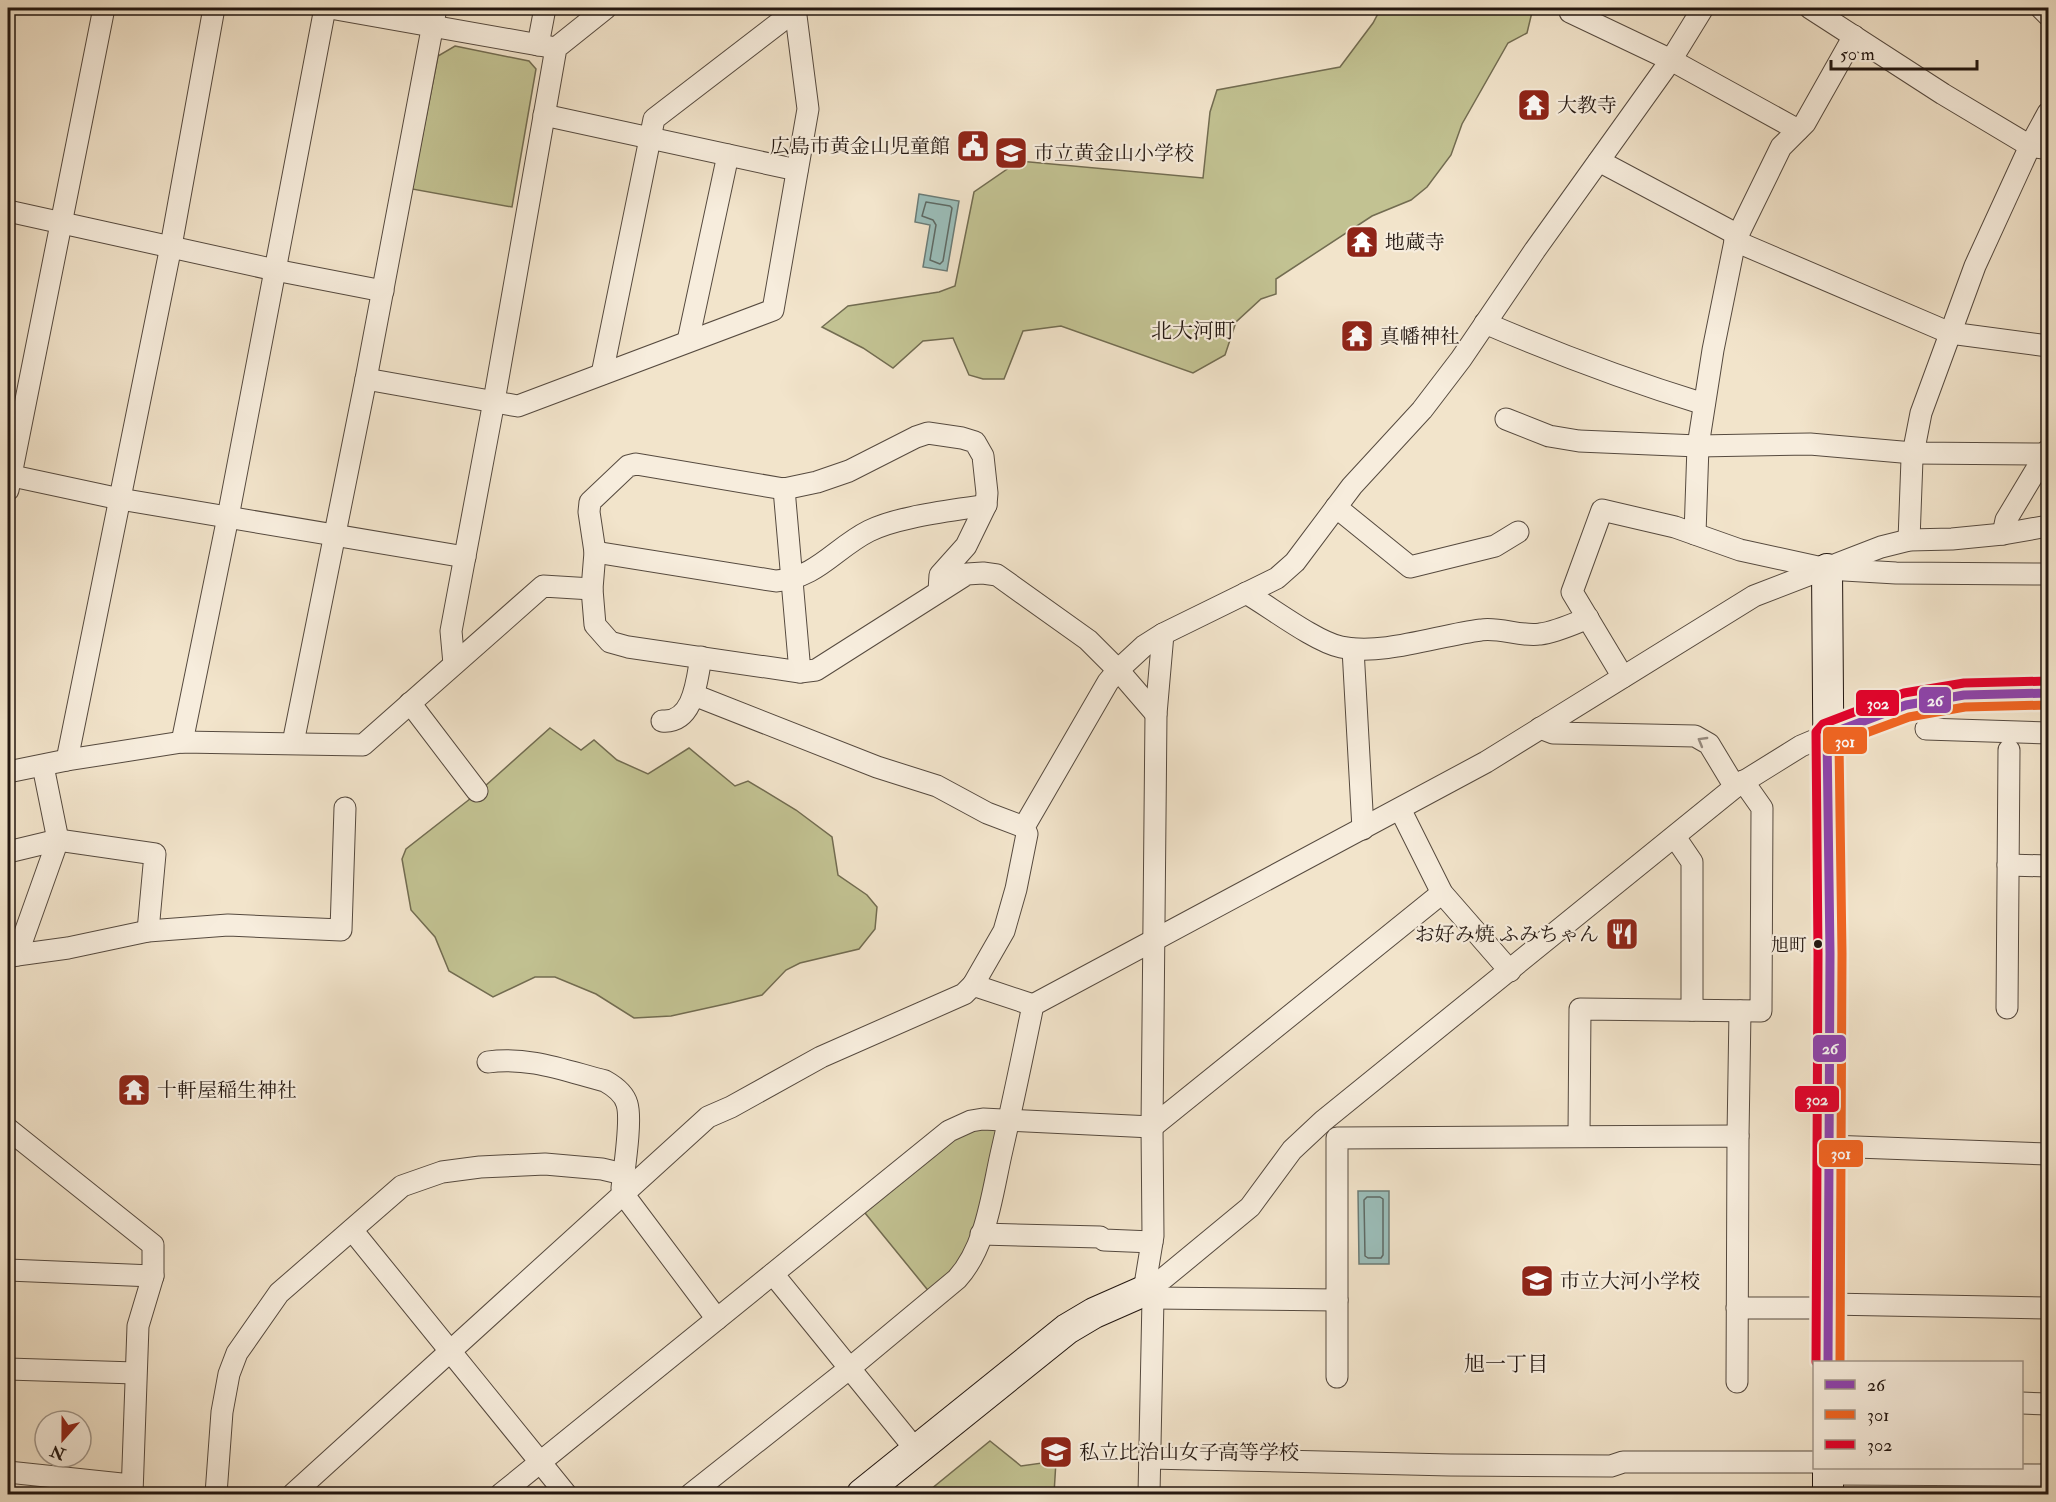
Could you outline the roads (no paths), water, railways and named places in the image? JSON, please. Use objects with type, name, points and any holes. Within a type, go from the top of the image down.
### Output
[{"type":"street","points":[[104,8],[8,480],[465,557]]},
{"type":"street","points":[[67,760],[171,246],[214,8]]},
{"type":"street","points":[[182,742],[228,517],[325,8]]},
{"type":"street","points":[[330,8],[434,17],[547,47],[606,8]]},
{"type":"street","points":[[454,664],[450,632],[494,401],[544,115],[547,47],[545,8]]},
{"type":"street","points":[[1572,8],[1569,12],[1671,60],[1798,130]]},
{"type":"street","points":[[1024,827],[1102,691],[1118,670],[1144,646],[1163,634],[1277,578],[1295,562],[1352,486],[1422,410],[1461,359],[1671,60],[1702,8]]},
{"type":"street","points":[[1810,8],[1944,94],[2039,147]]},
{"type":"street","points":[[2041,8],[2049,15]]},
{"type":"street","points":[[602,374],[654,119],[796,9]]},
{"type":"street","points":[[366,379],[518,406],[773,310],[808,109],[796,9]]},
{"type":"street","points":[[293,743],[366,379],[434,17]]},
{"type":"street","points":[[1695,534],[1698,446],[1713,350],[1737,238],[1781,147],[1805,123],[1854,36]]},
{"type":"street","points":[[1909,540],[1913,453],[1921,413],[1975,266],[2039,147],[2049,113]]},
{"type":"street","points":[[544,115],[797,170]]},
{"type":"street","points":[[688,341],[728,155]]},
{"type":"street","points":[[1599,161],[1737,238],[1950,333],[2049,346]]},
{"type":"street","points":[[8,211],[275,270],[383,291]]},
{"type":"street","points":[[1485,323],[1555,353],[1704,404]]},
{"type":"street","points":[[1506,419],[1549,436],[1569,439],[1698,446],[1810,444],[1913,453],[2048,453]]},
{"type":"street","points":[[939,591],[940,575],[966,546],[986,505],[983,456],[975,442],[962,438],[928,433],[849,471],[784,489],[636,464],[628,466],[590,502],[589,512],[595,552],[592,589],[595,626],[610,642],[628,647],[800,672],[816,670],[967,574],[983,573],[997,575],[1088,640],[1156,714]]},
{"type":"street","points":[[2003,534],[2006,520],[2048,453]]},
{"type":"street","points":[[784,489],[800,672]]},
{"type":"street","points":[[595,552],[776,581],[791,580],[811,572],[867,532],[887,523],[986,505]]},
{"type":"street","points":[[1336,507],[1410,567],[1495,546],[1518,532]]},
{"type":"street","points":[[1623,677],[1572,592],[1602,510],[1675,527],[1740,550],[1827,569],[1896,573],[2049,574]]},
{"type":"street","points":[[973,985],[1033,1005],[1486,762],[1754,596],[1881,547],[1909,540],[2003,534],[2049,526]]},
{"type":"street","points":[[1827,569],[1830,952],[1828,1361]]},
{"type":"street","points":[[8,772],[67,760],[182,742],[363,745],[543,586],[592,589]]},
{"type":"street","points":[[1246,593],[1323,640],[1339,647],[1353,649],[1385,647],[1484,629],[1515,634],[1541,634],[1588,618]]},
{"type":"street","points":[[1149,1494],[1156,714],[1163,634]]},
{"type":"street","points":[[1353,649],[1363,829]]},
{"type":"street","points":[[662,721],[669,721],[681,714],[692,702],[701,657]]},
{"type":"street","points":[[1149,1295],[1250,1207],[1292,1150],[1323,1121],[1739,784],[1801,746],[1906,705],[1964,695],[2049,693]]},
{"type":"street","points":[[293,1494],[708,1117],[731,1107],[821,1057],[964,994],[973,985],[1004,931],[1016,889],[1027,834],[1024,827],[987,813],[937,786],[877,767],[694,695]]},
{"type":"street","points":[[410,703],[477,791]]},
{"type":"street","points":[[1540,728],[1553,733],[1695,736],[1709,744],[1739,784],[1762,808],[1761,1011],[1580,1009],[1579,1136]]},
{"type":"street","points":[[1926,729],[2049,733]]},
{"type":"street","points":[[2007,1008],[2009,750]]},
{"type":"street","points":[[43,766],[58,840],[12,956],[68,948],[148,931],[228,925],[341,930],[345,808]]},
{"type":"street","points":[[1400,809],[1442,892],[1510,971]]},
{"type":"street","points":[[1675,837],[1692,862],[1692,1010]]},
{"type":"street","points":[[8,852],[58,840],[155,854],[148,931]]},
{"type":"street","points":[[2008,865],[2049,866]]},
{"type":"street","points":[[501,1494],[949,1131],[971,1121],[983,1119],[1152,1127],[1442,892]]},
{"type":"street","points":[[691,1494],[850,1368],[957,1279],[972,1258],[981,1234],[1033,1005]]},
{"type":"street","points":[[1737,1382],[1740,1011]]},
{"type":"street","points":[[488,1062],[533,1061],[605,1081],[616,1087],[627,1103],[628,1110],[622,1188],[624,1195],[717,1319]]},
{"type":"street","points":[[1323,1121],[1337,1138],[1337,1377]]},
{"type":"street","points":[[8,1129],[153,1245],[153,1276],[138,1326],[131,1490],[8,1472]]},
{"type":"street","points":[[1337,1138],[1738,1136]]},
{"type":"street","points":[[1829,1146],[2049,1154]]},
{"type":"street","points":[[216,1494],[222,1412],[229,1374],[237,1353],[279,1293],[402,1186],[441,1172],[480,1167],[544,1164],[623,1173]]},
{"type":"street","points":[[352,1230],[566,1494]]},
{"type":"street","points":[[981,1234],[1100,1237],[1104,1240],[1152,1242]]},
{"type":"street","points":[[8,1270],[153,1276]]},
{"type":"street","points":[[773,1274],[916,1450]]},
{"type":"street","points":[[862,1494],[1067,1329],[1094,1313],[1149,1295],[1337,1300]]},
{"type":"street","points":[[1737,1308],[1828,1306],[2049,1308]]},
{"type":"street","points":[[8,1369],[135,1373]]},
{"type":"street","points":[[2023,1403],[2049,1404]]},
{"type":"street","points":[[1149,1458],[1450,1465],[1611,1466],[1623,1462],[1825,1475],[2049,1475]]},
{"type":"water","points":[[919,194],[959,201],[947,271],[923,267],[930,225],[915,222]]},
{"type":"water","points":[[1358,1191],[1389,1191],[1389,1264],[1359,1264]]},
{"type":"place","name":"大教寺","points":[[1534,105]]},
{"type":"place","name":"広島市黄金山児童館","points":[[973,146]]},
{"type":"place","name":"市立黄金山小学校","points":[[1011,153]]},
{"type":"place","name":"地蔵寺","points":[[1362,242]]},
{"type":"place","name":"真幡神社","points":[[1357,336]]},
{"type":"place","name":"お好み焼 ふみちゃん","points":[[1622,934]]},
{"type":"place","name":"旭町","points":[[1818,944]]},
{"type":"place","name":"十軒屋稲生神社","points":[[134,1090]]},
{"type":"place","name":"市立大河小学校","points":[[1537,1281]]},
{"type":"place","name":"私立比治山女子高等学校","points":[[1056,1452]]},
{"type":"district","name":"北大河町","points":[[1193,331]]},
{"type":"district","name":"旭一丁目","points":[[1506,1364]]}]
